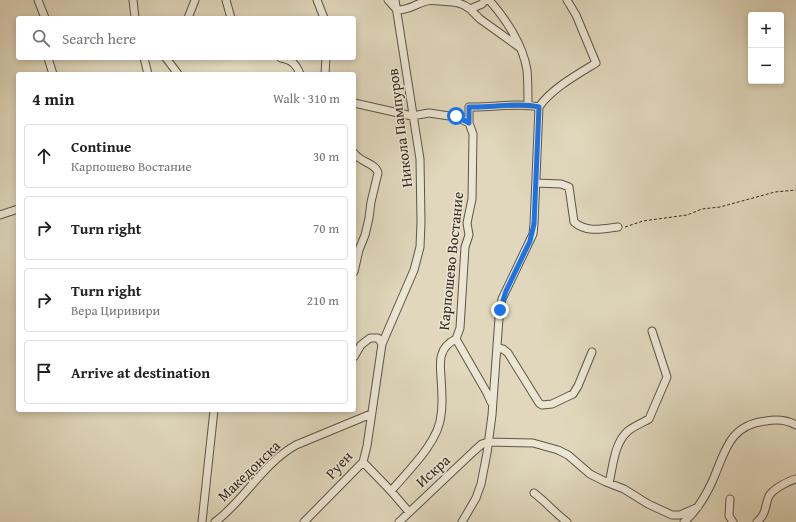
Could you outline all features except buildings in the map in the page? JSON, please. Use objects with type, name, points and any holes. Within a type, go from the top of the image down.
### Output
[{"type":"street","points":[[38,0],[44,16]]},
{"type":"street","points":[[133,0],[135,16]]},
{"type":"street","points":[[189,16],[195,0]]},
{"type":"street","points":[[226,0],[230,16]]},
{"type":"street","points":[[317,0],[323,16]]},
{"type":"street","points":[[388,0],[397,10],[408,10],[427,1],[452,1],[466,5],[480,19],[519,47]]},
{"type":"street","name":"Никола Пампуров","points":[[371,414],[382,344],[414,270],[420,247],[420,159],[412,116],[395,0]]},
{"type":"street","points":[[470,9],[482,4],[485,0]]},
{"type":"street","points":[[489,0],[500,12],[519,47],[527,70],[528,104],[539,107]]},
{"type":"street","points":[[462,522],[476,498],[481,484],[488,442],[502,299],[532,234],[534,224],[539,107],[547,98],[572,78],[596,63],[576,15],[567,0]]},
{"type":"street","points":[[49,60],[52,72]]},
{"type":"street","points":[[144,60],[148,72]]},
{"type":"street","points":[[168,60],[176,72]]},
{"type":"street","points":[[288,60],[296,65],[299,72]]},
{"type":"street","points":[[325,72],[326,60]]},
{"type":"street","points":[[356,103],[412,116],[429,113],[456,116],[469,123]]},
{"type":"street","name":"Карпошево Востание","points":[[392,491],[432,442],[438,430],[441,417],[442,399],[442,354],[449,342],[456,339],[460,328],[465,247],[469,236],[467,223],[472,199],[473,134],[469,123],[469,107],[488,108],[528,104]]},
{"type":"street","points":[[356,156],[378,170],[365,235],[356,263]]},
{"type":"street","points":[[536,183],[561,184],[569,187],[574,222],[580,227],[590,230],[618,228]]},
{"type":"street","points":[[0,215],[16,210]]},
{"type":"street","points":[[609,483],[616,451],[621,439],[627,432],[649,419],[667,377],[652,331]]},
{"type":"street","points":[[356,354],[361,345],[370,338],[378,338],[382,344]]},
{"type":"street","points":[[456,339],[492,404]]},
{"type":"street","points":[[497,348],[503,349],[508,353],[539,403],[542,405],[552,404],[573,394],[578,386],[592,352]]},
{"type":"street","points":[[202,522],[214,412]]},
{"type":"street","name":"Руен","points":[[304,522],[362,462],[366,453],[371,414]]},
{"type":"street","name":"Македонска","points":[[215,522],[265,470],[287,450],[371,414]]},
{"type":"street","points":[[684,522],[693,515],[698,507],[711,483],[727,445],[735,434],[749,425],[762,421],[776,419],[796,425]]},
{"type":"street","points":[[488,442],[533,444],[558,450],[568,455],[590,474],[624,489],[648,504],[672,515],[680,515],[698,507]]},
{"type":"street","name":"Искра","points":[[399,522],[474,451],[482,444],[488,442]]},
{"type":"street","points":[[362,462],[392,491],[408,512]]},
{"type":"street","points":[[757,522],[764,516],[770,494],[796,479]]},
{"type":"street","points":[[534,493],[546,502],[557,519],[567,522]]},
{"type":"street","points":[[730,499],[729,516],[733,522]]},
{"type":"path","points":[[618,228],[630,226],[643,221],[687,215],[702,209],[720,208],[775,192],[796,190]]},
{"type":"route","points":[[456,116],[469,123],[469,107],[488,108],[528,104],[539,107],[534,224],[530,241],[502,299],[500,310]]}]
